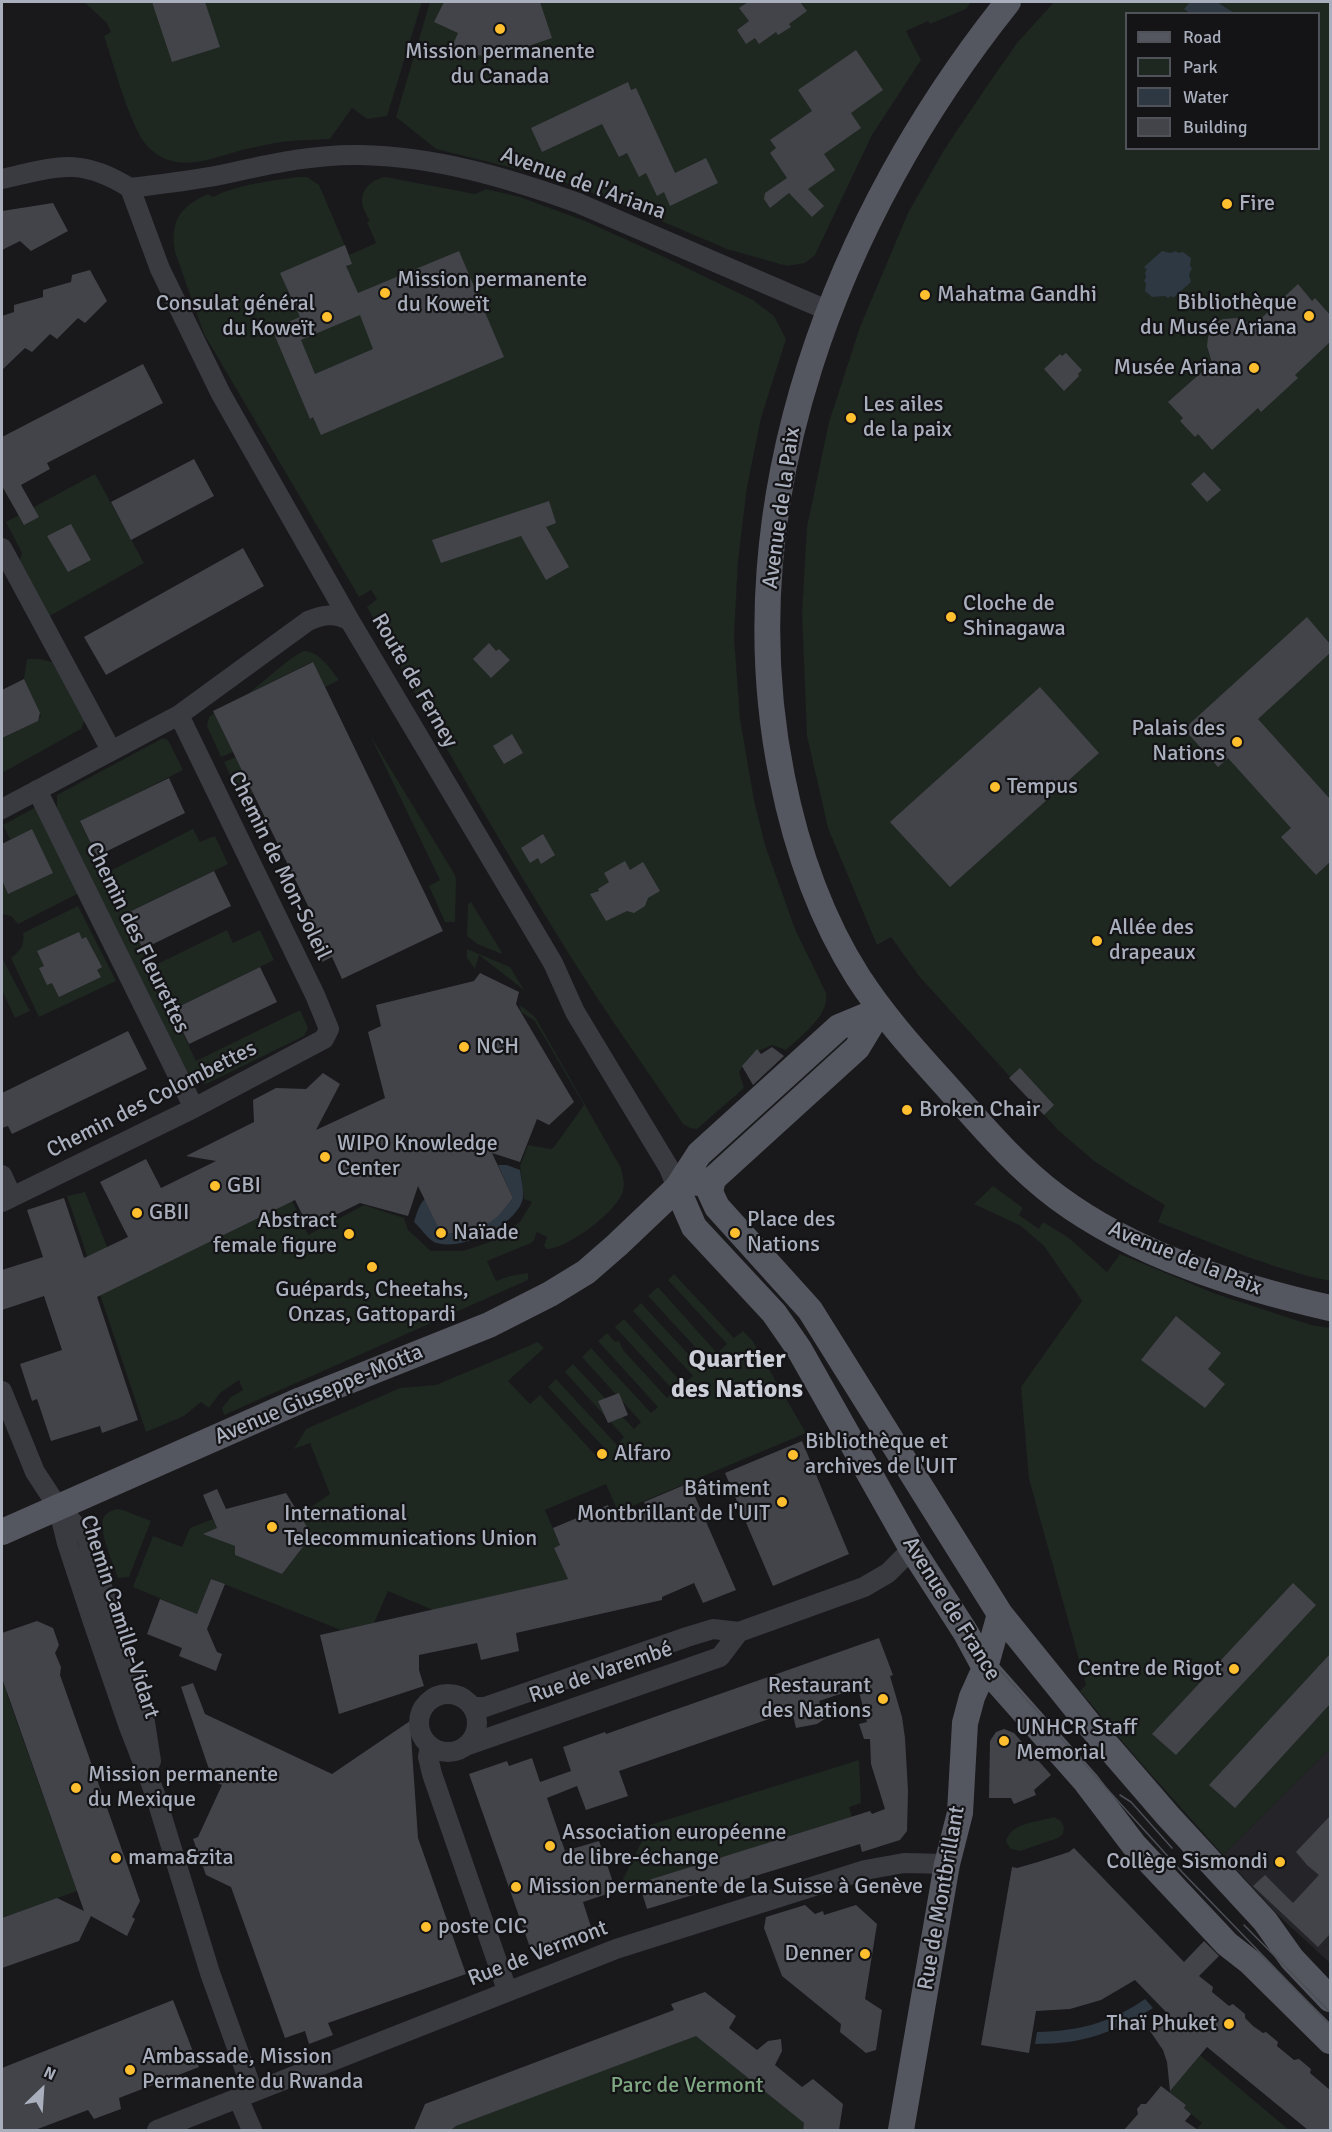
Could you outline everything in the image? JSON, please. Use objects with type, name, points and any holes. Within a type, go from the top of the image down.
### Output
[{"type":"main road","name":"Avenue de la Paix","points":[[1008,2],[954,72],[880,196],[829,311],[790,434],[778,497],[767,615],[771,715],[787,801],[811,882],[832,932],[856,975],[880,1010],[1029,1174],[1057,1197],[1102,1227],[1147,1248],[1234,1283],[1330,1308]]},
{"type":"main road","points":[[677,1188],[713,1179],[857,1048],[880,1010]]},
{"type":"main road","points":[[677,1188],[705,1149],[839,1027],[880,1010]]},
{"type":"main road","name":"Avenue de France","points":[[713,1179],[710,1192],[717,1207],[810,1310],[1000,1614],[1107,1746],[1264,1921],[1292,1959],[1330,1999]]},
{"type":"main road","name":"Avenue Giuseppe-Motta","points":[[2,1532],[302,1400],[514,1314],[586,1272],[677,1188]]},
{"type":"main road","name":"Avenue de France","points":[[677,1188],[694,1227],[774,1313],[799,1349],[912,1549],[966,1633],[984,1668],[1086,1782],[1121,1830],[1142,1853],[1227,1944],[1250,1962],[1330,2041]]},
{"type":"main road","name":"Rue de Montbrillant","points":[[901,2130],[947,1864],[960,1813],[964,1723],[1000,1614]]},
{"type":"street","name":"Avenue de l'Ariana","points":[[130,188],[191,180],[298,159],[361,155],[436,163],[488,174],[541,189],[829,311]]},
{"type":"street","points":[[2,179],[70,166],[112,177],[130,188]]},
{"type":"street","name":"Route de Ferney","points":[[130,188],[160,269],[199,351],[268,478],[553,963],[575,1012],[669,1168],[677,1188]]},
{"type":"street","points":[[2,548],[111,750]]},
{"type":"street","points":[[2,809],[111,750],[180,716],[308,621],[322,615],[339,615],[350,621]]},
{"type":"street","name":"Chemin de Mon-Soleil","points":[[180,716],[326,1017],[329,1029],[324,1039]]},
{"type":"street","name":"Chemin des Fleurettes","points":[[37,790],[194,1108]]},
{"type":"street","name":"Chemin des Colombettes","points":[[7,1199],[194,1108],[324,1039]]},
{"type":"street","points":[[2,1175],[7,1199]]},
{"type":"street","name":"Chemin Camille-Vidart","points":[[2,1391],[35,1472],[58,1507],[67,1543],[93,1622],[155,1794],[210,1973],[245,2095],[252,2130]]},
{"type":"street","name":"Rue de Varembé","points":[[473,1707],[485,1707],[713,1629],[739,1632],[864,1587],[888,1573],[912,1549]]},
{"type":"street","name":"Rue de Varembé","points":[[468,1745],[720,1657],[739,1632]]},
{"type":"street","points":[[443,1694],[452,1694],[460,1696],[473,1707],[478,1724],[473,1739],[468,1745],[453,1752],[444,1752],[429,1746],[420,1733],[419,1726],[422,1708],[428,1701],[443,1694]]},
{"type":"street","points":[[429,1746],[428,1757],[432,1774],[507,1990]]},
{"type":"street","name":"Rue de Vermont","points":[[156,2130],[616,1949],[866,1870],[904,1863],[947,1864]]},
{"type":"shaded area","name":"Collège Sismondi","points":[[1330,1749],[1330,1963],[1278,1915],[1223,1855]]},
{"type":"green space","points":[[84,2],[422,2],[387,116],[367,119],[352,108],[330,139],[275,143],[190,163],[168,160],[158,155],[142,138],[129,111],[104,36],[111,32],[107,23]]},
{"type":"green space","points":[[430,2],[971,2],[966,9],[930,24],[928,21],[906,31],[921,60],[872,135],[815,255],[805,263],[787,266],[727,249],[553,178],[436,149],[396,117]]},
{"type":"green space","points":[[1054,2],[1330,2],[1330,1281],[1265,1263],[1158,1222],[1165,1205],[1094,1161],[1058,1130],[919,976],[891,937],[877,945],[828,828],[807,736],[802,613],[807,527],[829,422],[860,327],[908,213],[944,150],[1017,43]]},
{"type":"green space","points":[[307,177],[319,185],[349,255],[376,243],[367,222],[370,221],[364,209],[362,197],[366,188],[376,180],[385,177],[475,194],[486,189],[520,197],[585,221],[753,300],[774,316],[786,339],[761,418],[747,487],[738,561],[734,637],[740,719],[754,800],[765,845],[795,929],[826,993],[826,1001],[819,1017],[786,1050],[772,1045],[752,1054],[739,1072],[744,1088],[697,1129],[683,1124],[569,954],[466,782],[367,607],[377,599],[371,590],[359,597],[204,334],[175,252],[174,232],[179,216],[190,204],[208,194],[213,197],[244,186]]},
{"type":"green space","points":[[95,474],[144,563],[46,618],[18,566],[22,553],[6,522]]},
{"type":"green space","points":[[303,651],[319,657],[339,680],[325,687],[312,662],[249,693],[289,660]]},
{"type":"green space","points":[[27,659],[52,662],[85,720],[81,729],[2,773],[2,738],[37,721],[41,716],[24,679]]},
{"type":"green space","points":[[214,713],[233,752],[221,757],[207,726],[209,717]]},
{"type":"green space","points":[[370,735],[455,875],[455,922],[445,922],[429,886],[440,880]]},
{"type":"green space","points":[[163,738],[168,740],[183,770],[80,822],[106,873],[193,829],[200,842],[215,836],[228,864],[125,914],[146,955],[141,958],[147,969],[227,930],[233,943],[260,930],[274,960],[172,1010],[196,1061],[300,1010],[308,1028],[304,1036],[206,1084],[191,1080],[57,809],[57,795]]},
{"type":"green space","points":[[236,757],[253,793],[241,798],[224,762]]},
{"type":"green space","points":[[36,807],[81,892],[18,924],[11,916],[2,914],[2,844],[10,839],[3,825]]},
{"type":"green space","points":[[471,902],[502,954],[477,944],[467,936],[468,904]]},
{"type":"green space","points":[[78,906],[116,981],[39,1017],[11,958],[21,947],[23,933]]},
{"type":"green space","points":[[467,949],[510,967],[524,990],[479,955],[475,969],[467,958]]},
{"type":"green space","points":[[2,958],[30,1011],[15,1018],[2,990]]},
{"type":"green space","points":[[520,1005],[535,1017],[621,1168],[623,1191],[612,1208],[591,1228],[567,1243],[547,1249],[544,1246],[547,1237],[537,1232],[531,1243],[487,1261],[496,1281],[528,1273],[528,1280],[224,1415],[222,1408],[231,1397],[243,1390],[239,1380],[220,1393],[209,1408],[201,1402],[184,1416],[146,1432],[67,1196],[85,1192],[112,1259],[288,1192],[308,1235],[364,1205],[404,1218],[408,1230],[431,1251],[463,1251],[490,1242],[520,1222],[532,1202],[524,1199],[520,1166],[528,1145],[551,1149],[554,1147],[584,1105],[535,1021],[521,1012]]},
{"type":"green space","points":[[993,1186],[1023,1208],[1019,1215],[1039,1229],[1043,1222],[1069,1238],[1107,1272],[1120,1254],[1216,1294],[1311,1325],[1330,1328],[1330,1749],[1223,1855],[1080,1691],[1086,1685],[1029,1479],[1021,1387],[1082,1301],[1044,1246],[1021,1226],[974,1204]]},
{"type":"green space","points":[[674,1274],[734,1338],[743,1331],[752,1340],[806,1433],[618,1512],[606,1484],[545,1510],[560,1545],[554,1548],[568,1579],[433,1610],[388,1591],[374,1623],[341,1630],[211,1579],[197,1614],[133,1587],[153,1536],[182,1547],[190,1528],[213,1519],[217,1528],[215,1538],[235,1546],[235,1555],[282,1574],[300,1515],[330,1494],[310,1443],[294,1449],[306,1429],[400,1388],[436,1385],[538,1342],[544,1348],[508,1381],[530,1404],[540,1395],[600,1460],[608,1452],[548,1387],[556,1379],[617,1445],[624,1437],[565,1372],[573,1364],[634,1429],[641,1422],[582,1357],[591,1348],[651,1413],[658,1407],[598,1341],[607,1333],[615,1342],[619,1341],[623,1350],[667,1398],[674,1391],[615,1327],[624,1319],[683,1384],[693,1376],[633,1311],[641,1303],[701,1368],[708,1361],[648,1296],[658,1287],[717,1353],[727,1344],[668,1280]]},
{"type":"green space","points":[[116,1509],[151,1521],[129,1577],[118,1578],[103,1530],[104,1517]]},
{"type":"green space","points":[[2,1673],[14,1679],[7,1694],[77,1891],[2,1918]]},
{"type":"green space","points":[[859,1760],[861,1803],[849,1807],[852,1817],[621,1889],[620,1885],[650,1825]]},
{"type":"green space","points":[[1054,1817],[1061,1821],[1064,1827],[1063,1834],[1058,1838],[1020,1851],[1011,1849],[1006,1842],[1008,1836],[1018,1827]]},
{"type":"green space","name":"Parc de Vermont","points":[[694,2034],[804,2123],[803,2130],[451,2130],[456,2126]]},
{"type":"green space","points":[[1200,2055],[1289,2130],[1196,2130],[1202,2123],[1184,2108],[1186,2105],[1169,2092]]},
{"type":"water","points":[[1190,2],[1217,2],[1232,12],[1188,12],[1184,9]]},
{"type":"water","points":[[1162,251],[1183,252],[1191,258],[1192,268],[1189,275],[1191,282],[1173,298],[1171,296],[1168,298],[1165,296],[1152,297],[1145,291],[1144,281],[1147,270],[1144,267]]},
{"type":"water","points":[[498,1165],[507,1165],[520,1170],[523,1195],[519,1208],[499,1227],[471,1240],[457,1244],[445,1244],[431,1240],[414,1222],[420,1205],[427,1197],[441,1233],[464,1232],[490,1221],[513,1198]]},
{"type":"water","points":[[1145,1999],[1153,2008],[1111,2030],[1068,2042],[1035,2044],[1037,2032],[1066,2030],[1094,2024],[1120,2014]]},
{"type":"building","points":[[152,2],[205,2],[220,47],[172,62]]},
{"type":"building","name":"Mission permanente du Canada","points":[[444,2],[540,2],[552,38],[502,55],[501,53],[484,56],[460,53],[451,49],[458,33],[434,22]]},
{"type":"building","points":[[748,2],[800,2],[807,11],[789,24],[791,27],[778,35],[776,32],[759,44],[755,38],[746,44],[737,30],[749,21],[739,8]]},
{"type":"building","points":[[856,50],[883,90],[851,113],[861,128],[824,154],[835,170],[808,189],[824,206],[812,217],[789,193],[770,208],[764,199],[765,193],[787,178],[770,153],[776,148],[770,140],[812,111],[798,90]]},
{"type":"building","points":[[628,82],[631,90],[636,88],[675,173],[706,158],[718,183],[670,206],[664,192],[657,196],[646,173],[639,177],[627,153],[619,157],[602,124],[542,152],[531,128]]},
{"type":"building","points":[[53,203],[68,231],[31,251],[20,241],[2,250],[2,211]]},
{"type":"building","points":[[345,245],[352,264],[346,266],[358,293],[459,251],[504,357],[321,435],[313,417],[310,419],[272,329],[300,317],[280,273]],"holes":[[[360,315],[373,349],[315,374],[301,340]]]},
{"type":"building","points":[[90,270],[107,301],[85,323],[78,318],[57,339],[50,334],[32,352],[25,348],[2,370],[2,316],[14,312],[14,305],[43,297],[43,290],[71,282],[72,275]]},
{"type":"building","name":"Musée Ariana","points":[[1298,284],[1312,301],[1315,298],[1330,315],[1330,342],[1295,375],[1298,378],[1261,412],[1258,408],[1212,450],[1198,434],[1195,437],[1180,421],[1183,418],[1168,402],[1212,363],[1207,346],[1208,337],[1215,323],[1223,319],[1238,318],[1254,325]]},
{"type":"building","points":[[1066,353],[1082,370],[1064,391],[1044,369],[1060,354],[1062,356]]},
{"type":"building","points":[[143,364],[163,403],[47,463],[50,469],[21,485],[39,517],[24,525],[2,486],[2,437]]},
{"type":"building","points":[[194,459],[214,496],[131,540],[111,502]]},
{"type":"building","points":[[1204,472],[1221,490],[1207,502],[1191,484]]},
{"type":"building","points":[[549,501],[556,523],[546,527],[569,567],[546,580],[521,536],[441,563],[432,540]]},
{"type":"building","points":[[71,524],[91,560],[68,572],[47,536]]},
{"type":"building","points":[[243,548],[264,586],[106,675],[84,637]]},
{"type":"building","name":"Palais des Nations","points":[[1307,617],[1330,644],[1330,653],[1258,719],[1330,799],[1330,862],[1316,875],[1281,837],[1291,828],[1228,758],[1218,767],[1184,729]]},
{"type":"building","points":[[489,643],[496,651],[499,649],[510,660],[491,678],[473,659]]},
{"type":"building","points":[[313,662],[443,931],[342,979],[332,957],[322,962],[299,915],[310,910],[213,711]]},
{"type":"building","points":[[24,679],[40,713],[38,721],[2,738],[2,690]]},
{"type":"building","name":"Tempus","points":[[1040,687],[1099,753],[950,887],[890,822]]},
{"type":"building","points":[[512,734],[523,753],[504,764],[493,746]]},
{"type":"building","points":[[169,778],[185,813],[97,856],[80,821]]},
{"type":"building","points":[[32,829],[53,873],[8,894],[2,880],[2,844]]},
{"type":"building","points":[[543,834],[555,855],[541,864],[538,858],[530,863],[521,848]]},
{"type":"building","points":[[625,861],[630,870],[643,862],[660,891],[648,898],[645,906],[634,913],[627,911],[606,921],[590,894],[599,891],[598,889],[609,882],[604,873]]},
{"type":"building","points":[[214,871],[231,906],[143,949],[125,914]]},
{"type":"building","points":[[79,932],[82,939],[86,937],[102,967],[97,970],[101,977],[59,997],[52,983],[47,985],[39,968],[44,966],[37,951]]},
{"type":"building","points":[[260,967],[277,1002],[189,1044],[172,1010]]},
{"type":"building","points":[[480,973],[519,992],[516,1004],[574,1102],[549,1125],[537,1119],[520,1162],[492,1153],[513,1198],[498,1216],[485,1226],[471,1231],[441,1233],[418,1186],[408,1216],[360,1203],[309,1228],[295,1200],[97,1297],[138,1420],[102,1433],[100,1426],[51,1441],[37,1399],[32,1401],[20,1364],[62,1350],[44,1296],[2,1310],[2,1270],[43,1257],[27,1210],[64,1198],[84,1258],[128,1237],[100,1182],[146,1159],[161,1188],[216,1161],[186,1156],[254,1122],[253,1100],[276,1088],[306,1089],[323,1073],[340,1084],[316,1130],[385,1098],[368,1032],[381,1026],[376,1005],[474,981]]},
{"type":"building","points":[[128,1031],[147,1069],[12,1134],[8,1126],[2,1128],[2,1093]]},
{"type":"building","points":[[772,1047],[784,1056],[753,1085],[742,1066],[757,1049],[761,1054]]},
{"type":"building","points":[[1020,1068],[1054,1105],[1044,1115],[1009,1078]]},
{"type":"building","points":[[1176,1316],[1221,1353],[1208,1369],[1225,1384],[1205,1408],[1141,1360]]},
{"type":"building","points":[[619,1393],[628,1415],[608,1423],[598,1401]]},
{"type":"building","name":"Bâtiment Montbrillant de l'UIT","points":[[802,1441],[849,1554],[773,1586],[725,1473]]},
{"type":"building","points":[[689,1483],[736,1590],[703,1603],[694,1583],[662,1597],[662,1600],[516,1633],[519,1651],[481,1660],[477,1643],[419,1655],[419,1670],[424,1686],[339,1714],[320,1635],[568,1579],[554,1548],[560,1545],[553,1528],[608,1505],[615,1522],[647,1509],[644,1502]]},
{"type":"building","name":"International Telecommunications Union","points":[[217,1489],[226,1509],[286,1493],[312,1535],[282,1574],[235,1555],[235,1546],[203,1534],[217,1528],[203,1495]]},
{"type":"building","points":[[211,1579],[225,1584],[207,1629],[217,1652],[222,1654],[216,1671],[179,1656],[182,1648],[147,1634],[160,1599],[197,1614]]},
{"type":"building","name":"Centre de Rigot","points":[[1293,1583],[1316,1605],[1176,1755],[1152,1734]]},
{"type":"building","points":[[37,1621],[53,1628],[59,1645],[55,1653],[61,1667],[60,1675],[140,1901],[132,1917],[135,1919],[127,1936],[91,1916],[79,1941],[2,1968],[2,1918],[57,1898],[84,1911],[2,1678],[2,1633]]},
{"type":"building","points":[[879,1638],[893,1675],[890,1676],[902,1717],[905,1738],[908,1791],[907,1831],[900,1840],[862,1852],[860,1844],[647,1909],[639,1883],[870,1811],[872,1814],[885,1809],[871,1764],[870,1739],[864,1739],[859,1724],[867,1722],[858,1688],[819,1701],[826,1718],[817,1724],[796,1728],[792,1711],[619,1771],[628,1796],[586,1810],[577,1786],[547,1798],[565,1851],[599,1841],[616,1891],[583,1902],[591,1927],[568,1934],[570,1940],[532,1953],[469,1774],[507,1761],[509,1766],[532,1758],[540,1782],[571,1771],[563,1747]]},
{"type":"building","points":[[1330,1654],[1330,1704],[1235,1808],[1209,1785]]},
{"type":"building","points":[[193,1683],[205,1714],[332,1774],[410,1721],[418,1838],[466,1974],[328,2023],[333,2035],[309,2044],[305,2031],[285,2038],[231,1887],[206,1875],[193,1839],[198,1837],[222,1785],[213,1781],[181,1687]]},
{"type":"building","points":[[1004,1729],[1014,1733],[1051,1775],[1034,1790],[1036,1795],[1014,1804],[1011,1798],[989,1798],[990,1741],[996,1732]]},
{"type":"building","points":[[1330,1816],[1330,1934],[1318,1947],[1253,1886],[1265,1875],[1293,1903],[1319,1875],[1296,1852]]},
{"type":"building","points":[[1074,1848],[1184,1962],[1204,1941],[1219,1956],[1199,1976],[1213,1987],[1212,1992],[1229,2006],[1233,2004],[1245,2014],[1245,2018],[1253,2026],[1263,2033],[1266,2032],[1278,2042],[1277,2046],[1294,2060],[1299,2059],[1311,2069],[1310,2073],[1330,2090],[1330,2130],[1308,2130],[1207,2047],[1170,2091],[1167,2062],[1163,2050],[1150,2031],[1166,2012],[1135,1980],[1101,2000],[1070,2009],[1036,2011],[1029,2053],[981,2045],[1012,1867],[1017,1868],[1038,1862],[1069,1852]]},
{"type":"building","points":[[805,1905],[815,1914],[823,1911],[824,1915],[856,1905],[877,1924],[865,1999],[882,2010],[876,2050],[866,2053],[840,2032],[841,2024],[782,1976],[764,1928],[766,1917]]},
{"type":"building","points":[[705,1992],[736,2016],[729,2028],[757,2050],[768,2041],[781,2039],[782,2051],[775,2065],[802,2087],[813,2079],[843,2104],[839,2130],[803,2130],[804,2123],[696,2036],[456,2126],[451,2130],[414,2130],[425,2104],[674,2010],[671,2004]]},
{"type":"building","points":[[173,2000],[199,2067],[119,2098],[121,2109],[94,2119],[88,2110],[35,2130],[2,2130],[2,2068]]},
{"type":"building","points":[[1161,2086],[1186,2105],[1184,2108],[1191,2114],[1185,2121],[1198,2130],[1124,2130],[1138,2114],[1137,2109],[1141,2104],[1146,2104]]},
{"type":"tram line","points":[[999,1669],[1182,1872],[1330,2025]]},
{"type":"tram line","points":[[1120,1795],[1131,1802],[1172,1848]]},
{"type":"tram line","points":[[1244,1925],[1330,2012]]},
{"type":"place","name":"Mission permanente du Canada","points":[[500,29]]},
{"type":"place","name":"Fire","points":[[1227,204]]},
{"type":"place","name":"Mission permanente du Koweït","points":[[385,293]]},
{"type":"place","name":"Mahatma Gandhi","points":[[925,295]]},
{"type":"place","name":"Bibliothèque du Musée Ariana","points":[[1309,316]]},
{"type":"place","name":"Consulat général du Koweït","points":[[327,317]]},
{"type":"place","name":"Musée Ariana","points":[[1254,368]]},
{"type":"place","name":"Les ailes de la paix","points":[[851,418]]},
{"type":"place","name":"Cloche de Shinagawa","points":[[951,617]]},
{"type":"place","name":"Palais des Nations","points":[[1237,742]]},
{"type":"place","name":"Tempus","points":[[995,787]]},
{"type":"place","name":"Allée des drapeaux","points":[[1097,941]]},
{"type":"place","name":"NCH","points":[[464,1047]]},
{"type":"place","name":"Broken Chair","points":[[907,1110]]},
{"type":"place","name":"WIPO Knowledge Center","points":[[325,1157]]},
{"type":"place","name":"GBI","points":[[215,1186]]},
{"type":"place","name":"GBII","points":[[137,1213]]},
{"type":"place","name":"Naïade","points":[[441,1233]]},
{"type":"place","name":"Place des Nations","points":[[735,1233]]},
{"type":"place","name":"Abstract female figure","points":[[349,1234]]},
{"type":"place","name":"Guépards, Cheetahs, Onzas, Gattopardi","points":[[372,1267]]},
{"type":"place","name":"Alfaro","points":[[602,1454]]},
{"type":"place","name":"Bibliothèque et archives de l'UIT","points":[[793,1455]]},
{"type":"place","name":"Bâtiment Montbrillant de l'UIT","points":[[782,1502]]},
{"type":"place","name":"International Telecommunications Union","points":[[272,1527]]},
{"type":"place","name":"Centre de Rigot","points":[[1234,1669]]},
{"type":"place","name":"Restaurant des Nations","points":[[883,1699]]},
{"type":"place","name":"UNHCR Staff Memorial","points":[[1004,1741]]},
{"type":"place","name":"Mission permanente du Mexique","points":[[76,1788]]},
{"type":"place","name":"Association européenne de libre-échange","points":[[550,1846]]},
{"type":"place","name":"mama&zita","points":[[116,1858]]},
{"type":"place","name":"Collège Sismondi","points":[[1280,1862]]},
{"type":"place","name":"Mission permanente de la Suisse à Genève","points":[[516,1887]]},
{"type":"place","name":"poste CIC","points":[[426,1927]]},
{"type":"place","name":"Denner","points":[[865,1954]]},
{"type":"place","name":"Thaï Phuket","points":[[1229,2024]]},
{"type":"place","name":"Ambassade, Mission Permanente du Rwanda","points":[[130,2070]]},
{"type":"district","name":"Quartier des Nations","points":[[737,1375]]}]
